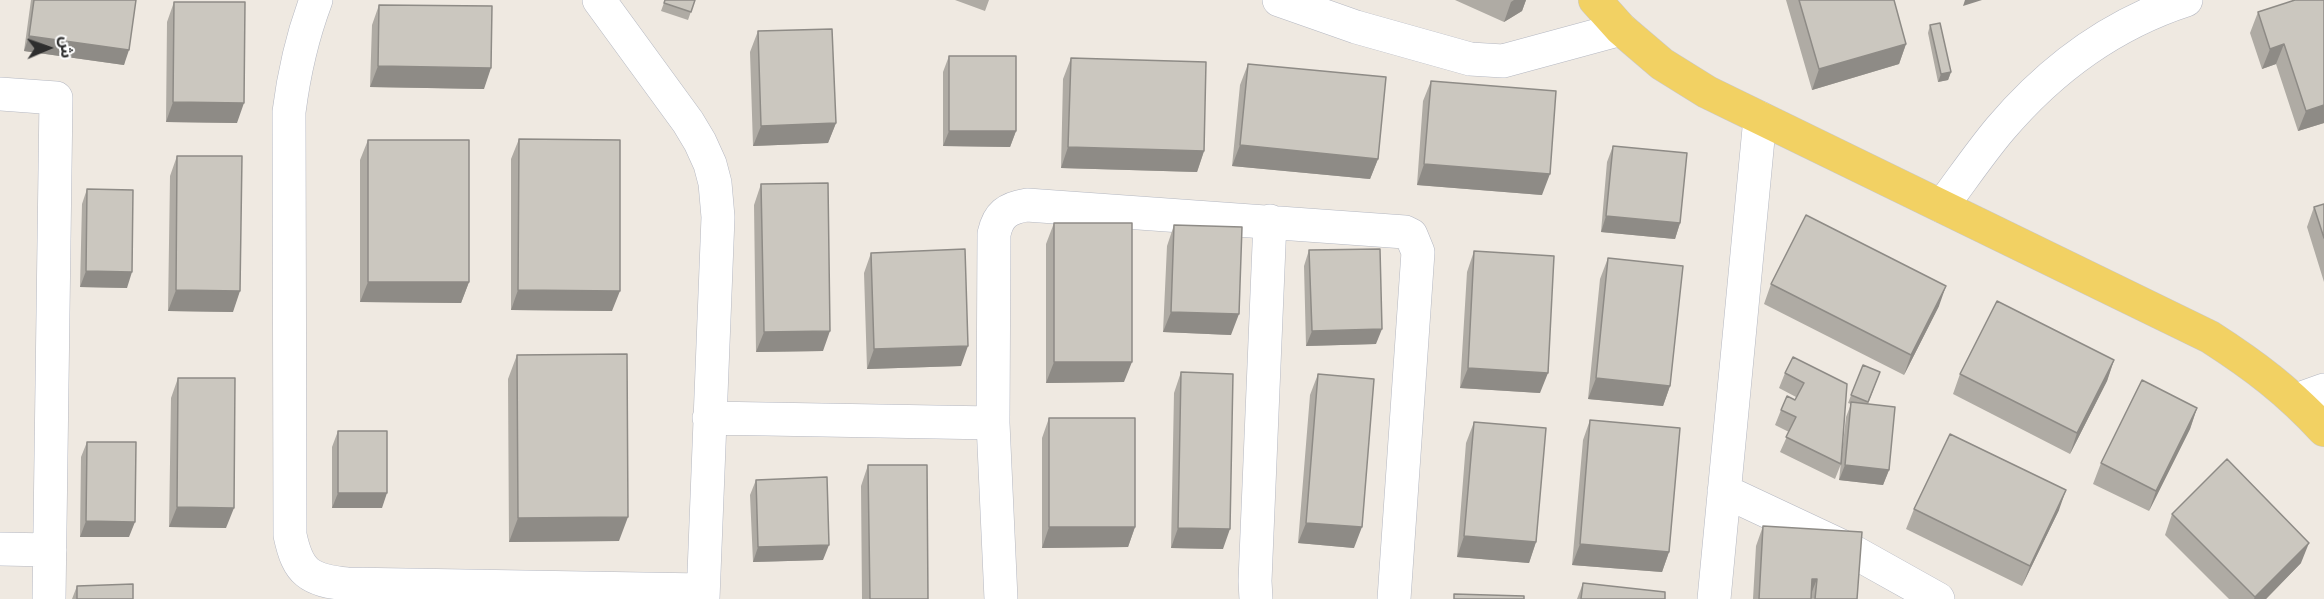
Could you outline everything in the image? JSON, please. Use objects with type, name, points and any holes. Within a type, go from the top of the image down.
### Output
[{"type":"main road","points":[[1595,0],[1621,29],[1662,64],[1707,92],[2210,337],[2255,366],[2310,395],[2324,430]]},
{"type":"street","points":[[315,0],[294,70],[289,112],[290,523],[294,556],[305,572],[322,581],[346,584],[703,595],[718,217],[715,183],[710,164],[688,122],[599,0]]},
{"type":"street","points":[[1279,0],[1356,27],[1470,59],[1487,61],[1503,61],[1621,29]]},
{"type":"street","points":[[1942,207],[2000,129],[2041,86],[2088,47],[2126,24],[2186,0]]},
{"type":"street","points":[[0,94],[56,98],[50,599]]},
{"type":"street","points":[[1714,599],[1760,118]]},
{"type":"street","points":[[1001,599],[993,423],[994,234],[997,221],[1004,212],[1026,205],[1405,232],[1414,240],[1418,252],[1394,599]]},
{"type":"street","points":[[1256,599],[1270,221]]},
{"type":"street","points":[[709,418],[993,423]]},
{"type":"street","points":[[1724,491],[1854,552],[1938,599]]},
{"type":"street","points":[[0,549],[50,550]]},
{"type":"building","points":[[34,0],[136,0],[129,50],[29,36]]},
{"type":"building","points":[[665,0],[695,0],[691,12],[664,3]]},
{"type":"building","points":[[1799,0],[1894,0],[1906,44],[1819,69]]},
{"type":"building","points":[[2295,0],[2324,0],[2324,105],[2306,111],[2284,44],[2270,49],[2258,12]]},
{"type":"building","points":[[174,2],[245,2],[244,103],[173,102]]},
{"type":"building","points":[[379,5],[492,6],[491,68],[378,66]]},
{"type":"building","points":[[1940,23],[1951,72],[1941,74],[1930,25]]},
{"type":"building","points":[[832,29],[836,123],[761,126],[758,31]]},
{"type":"building","points":[[949,56],[1016,56],[1016,131],[949,131]]},
{"type":"building","points":[[1071,58],[1206,62],[1204,151],[1068,147]]},
{"type":"building","points":[[1248,64],[1386,77],[1378,159],[1240,145]]},
{"type":"building","points":[[1431,81],[1556,91],[1550,174],[1424,164]]},
{"type":"building","points":[[519,139],[620,140],[620,291],[518,290]]},
{"type":"building","points":[[368,140],[469,140],[469,282],[368,282]]},
{"type":"building","points":[[1613,146],[1687,153],[1680,223],[1606,216]]},
{"type":"building","points":[[177,156],[242,156],[240,291],[176,290]]},
{"type":"building","points":[[828,183],[830,331],[764,332],[761,184]]},
{"type":"building","points":[[87,189],[133,190],[132,272],[86,271]]},
{"type":"building","points":[[2324,204],[2324,238],[2314,207]]},
{"type":"building","points":[[1806,215],[1946,286],[1911,355],[1771,284]]},
{"type":"building","points":[[1054,223],[1132,223],[1132,362],[1054,362]]},
{"type":"building","points":[[1174,225],[1242,227],[1239,314],[1171,312]]},
{"type":"building","points":[[965,249],[968,346],[874,349],[871,253]]},
{"type":"building","points":[[1380,249],[1382,329],[1312,331],[1309,250]]},
{"type":"building","points":[[1474,251],[1554,256],[1548,373],[1468,368]]},
{"type":"building","points":[[1608,258],[1683,266],[1670,386],[1596,378]]},
{"type":"building","points":[[1997,301],[2114,360],[2077,433],[1960,374]]},
{"type":"building","points":[[627,354],[628,517],[518,518],[517,355]]},
{"type":"building","points":[[1793,357],[1847,384],[1841,464],[1786,437],[1796,417],[1781,410],[1787,396],[1795,400],[1804,383],[1785,373]]},
{"type":"building","points":[[1863,365],[1880,372],[1868,402],[1851,395]]},
{"type":"building","points":[[1181,372],[1233,374],[1230,529],[1178,528]]},
{"type":"building","points":[[1318,374],[1374,379],[1362,527],[1306,523]]},
{"type":"building","points":[[178,378],[235,378],[234,508],[177,507]]},
{"type":"building","points":[[2142,380],[2197,408],[2156,491],[2101,463]]},
{"type":"building","points":[[1851,402],[1895,407],[1889,470],[1845,465]]},
{"type":"building","points":[[1049,418],[1135,418],[1135,527],[1049,527]]},
{"type":"building","points":[[1590,420],[1680,428],[1669,552],[1580,544]]},
{"type":"building","points":[[1474,422],[1546,428],[1536,542],[1464,536]]},
{"type":"building","points":[[338,431],[387,431],[387,493],[338,493]]},
{"type":"building","points":[[1950,434],[2066,490],[2030,566],[1914,509]]},
{"type":"building","points":[[87,442],[136,442],[135,522],[86,521]]},
{"type":"building","points":[[2227,459],[2309,543],[2255,597],[2172,514]]},
{"type":"building","points":[[868,465],[927,465],[928,599],[870,599]]},
{"type":"building","points":[[827,477],[829,545],[758,547],[756,480]]},
{"type":"building","points":[[1763,526],[1862,532],[1857,599],[1815,599],[1817,579],[1812,579],[1811,599],[1759,599]]},
{"type":"building","points":[[1583,583],[1665,592],[1665,599],[1581,599]]},
{"type":"building","points":[[133,584],[133,599],[77,599],[77,586]]},
{"type":"building","points":[[1454,594],[1524,596],[1524,599],[1454,599]]}]
